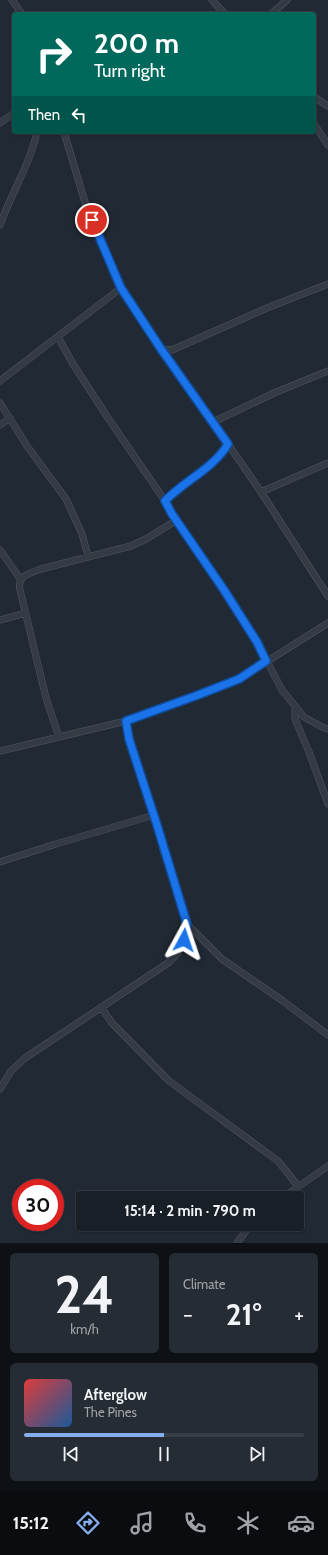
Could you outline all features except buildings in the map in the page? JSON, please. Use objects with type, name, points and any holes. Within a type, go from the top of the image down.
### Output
[{"type":"street","points":[[12,0],[21,12]]},
{"type":"street","points":[[212,0],[223,12]]},
{"type":"street","points":[[273,12],[287,0]]},
{"type":"street","points":[[316,98],[328,106]]},
{"type":"street","points":[[0,123],[12,114]]},
{"type":"street","points":[[316,127],[328,145]]},
{"type":"street","points":[[0,225],[7,205],[34,147],[37,134]]},
{"type":"street","points":[[65,134],[88,209],[121,288],[161,349],[262,492],[328,596]]},
{"type":"street","points":[[161,349],[172,350],[267,308],[328,284]]},
{"type":"street","points":[[0,382],[121,288]]},
{"type":"street","points":[[58,337],[72,364],[165,501],[257,642],[282,690],[295,708],[304,717],[328,729]]},
{"type":"street","points":[[213,422],[274,392],[328,371]]},
{"type":"street","points":[[0,403],[27,446],[66,499],[82,534],[88,556]]},
{"type":"street","points":[[0,425],[10,418]]},
{"type":"street","points":[[165,501],[176,490],[218,458],[228,444]]},
{"type":"street","points":[[262,492],[328,463]]},
{"type":"street","points":[[20,580],[29,573],[41,569],[131,546],[146,539],[176,520]]},
{"type":"street","points":[[0,550],[20,580],[19,584],[46,698],[59,737]]},
{"type":"street","points":[[0,620],[26,613]]},
{"type":"street","points":[[0,751],[126,721],[239,679],[328,623]]},
{"type":"street","points":[[295,708],[295,719],[328,804]]},
{"type":"street","points":[[0,1089],[11,1071],[25,1058],[168,963],[177,954],[184,940],[187,924],[129,739],[126,721]]},
{"type":"street","points":[[0,862],[154,815]]},
{"type":"street","points":[[187,924],[222,959],[283,1001],[328,1035]]},
{"type":"street","points":[[101,1007],[112,1022],[168,1080],[278,1161],[298,1186]]},
{"type":"street","points":[[291,1191],[328,1166]]},
{"type":"street","points":[[237,1243],[246,1231]]},
{"type":"route","points":[[92,220],[121,288],[161,349],[228,444],[218,458],[206,469],[176,490],[165,501],[172,514],[224,590],[257,642],[266,661],[239,679],[126,721],[129,739],[169,862],[187,924],[184,940]]}]
